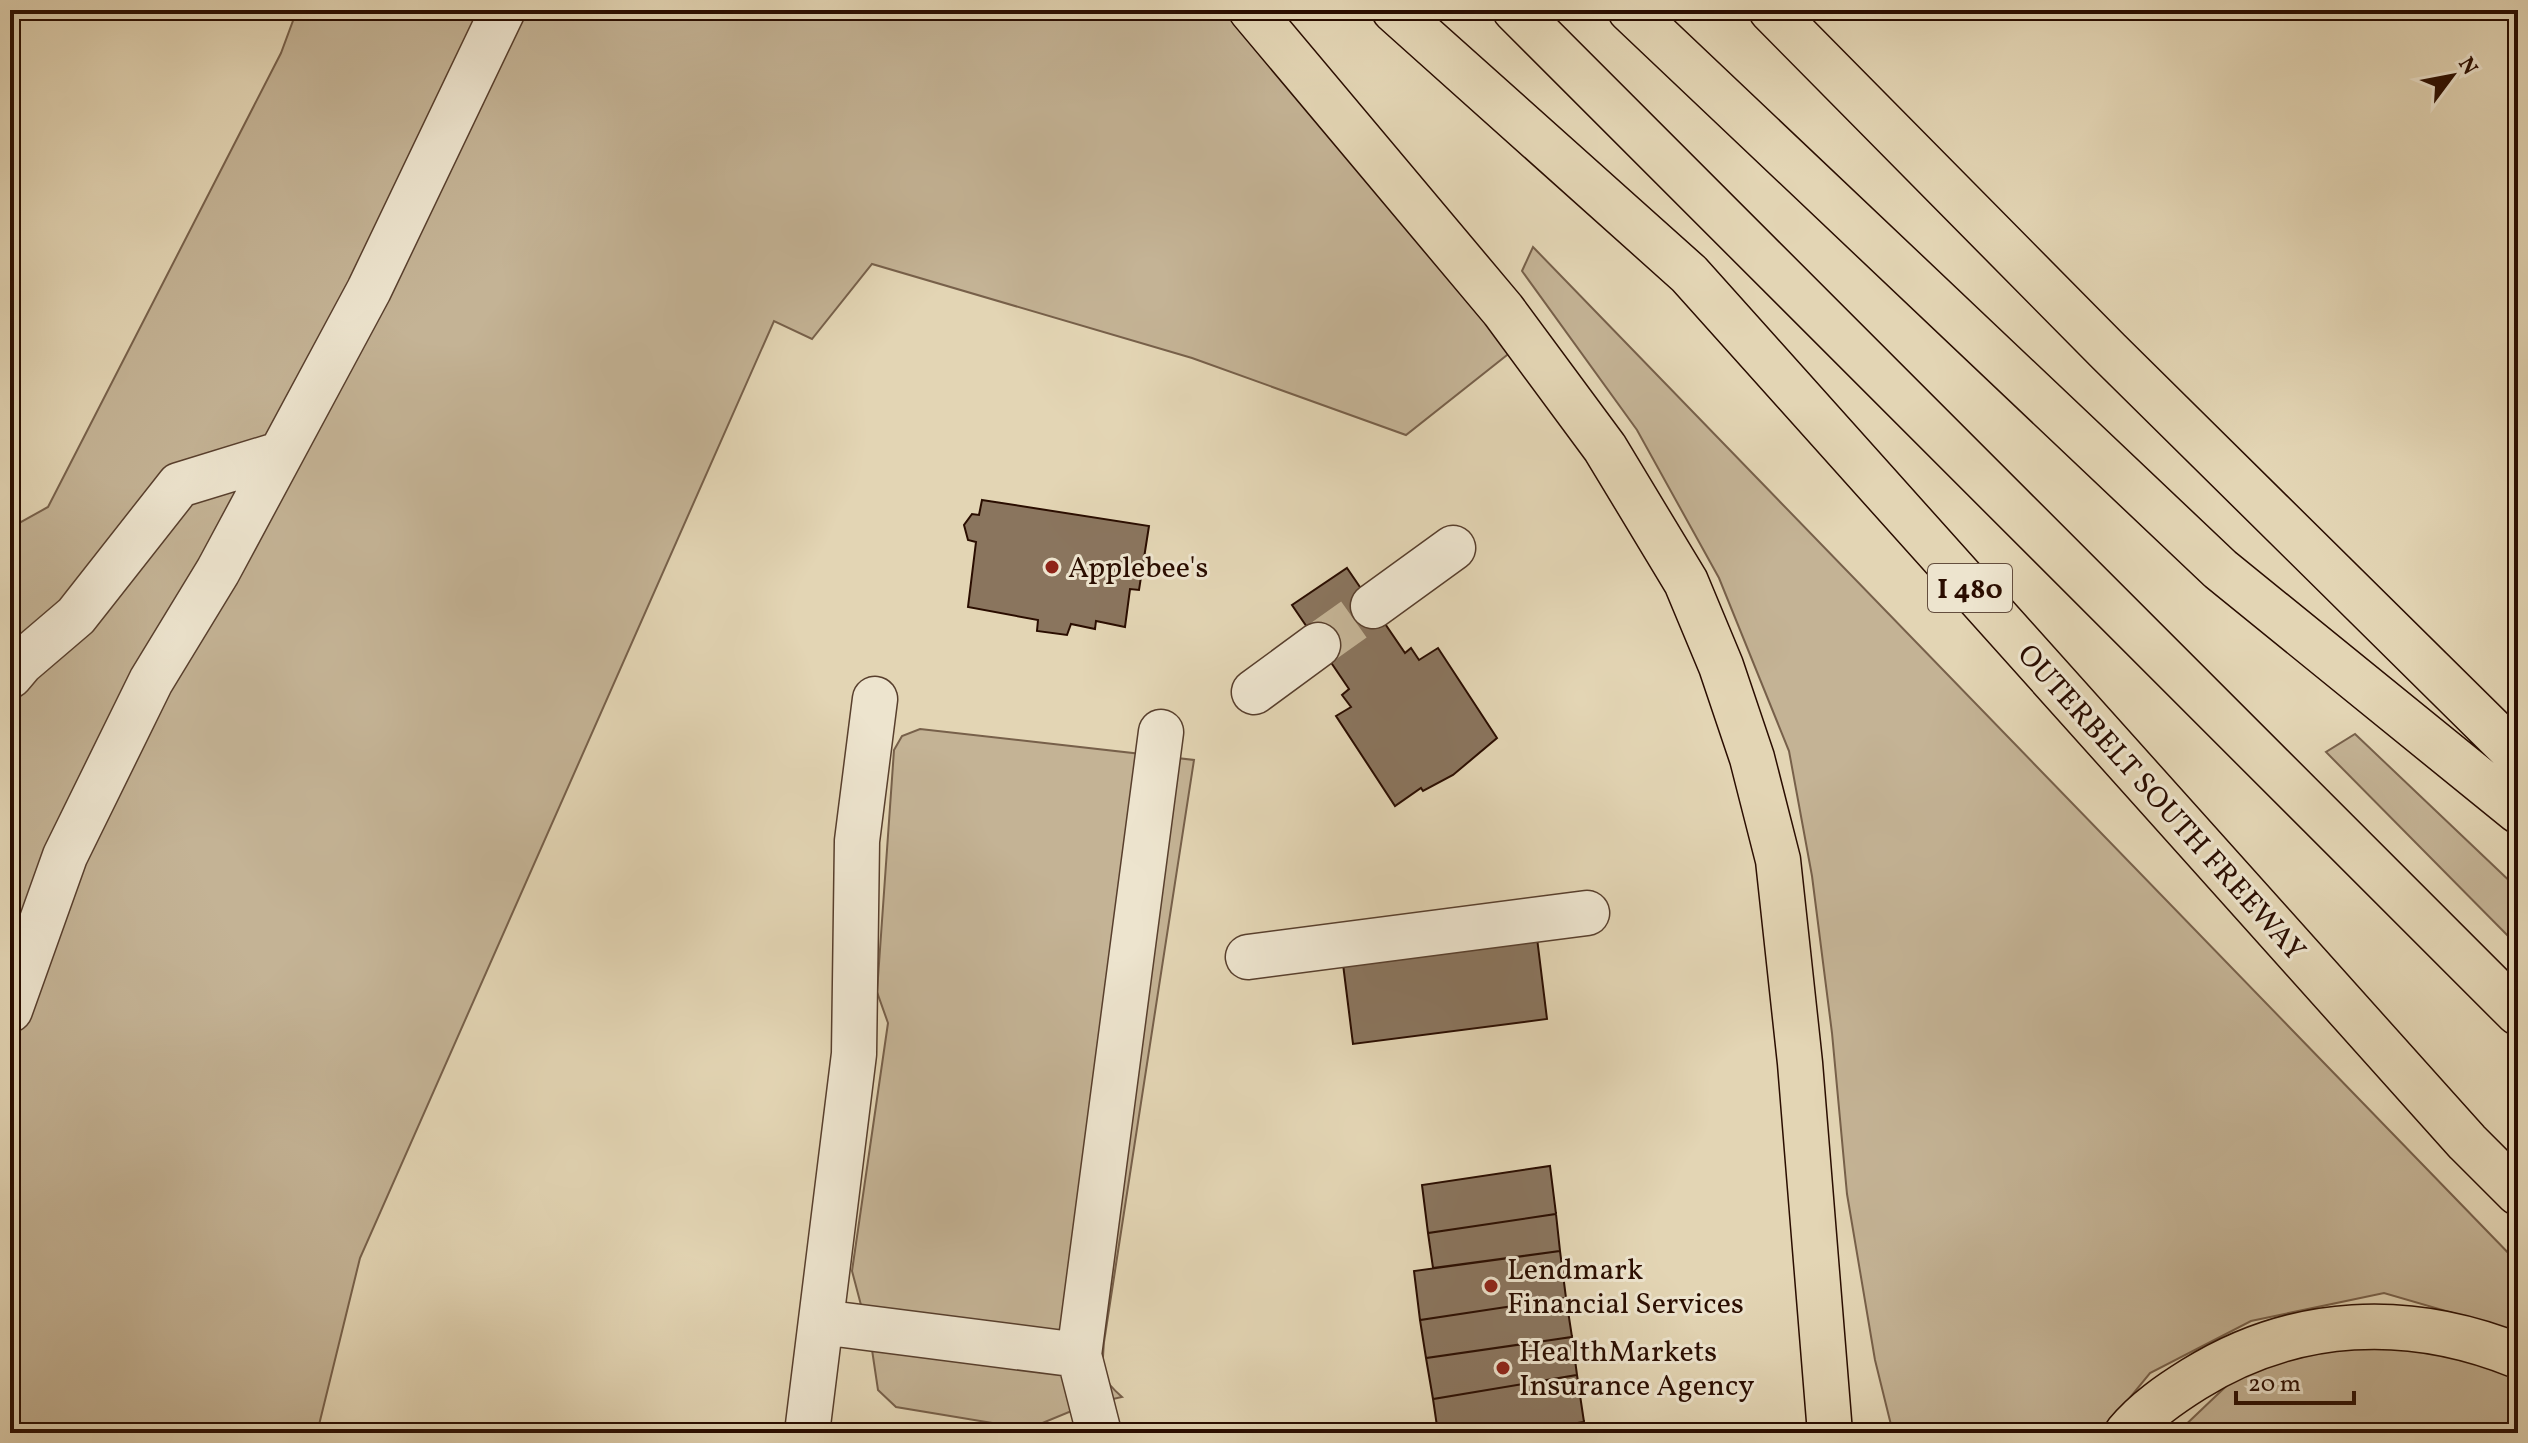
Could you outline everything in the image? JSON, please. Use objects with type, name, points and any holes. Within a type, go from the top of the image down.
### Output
[{"type":"highway","points":[[1251,10],[1503,310],[1605,448],[1686,582],[1721,666],[1752,758],[1778,860],[1800,1063],[1830,1433]]},
{"type":"highway","name":"OUTERBELT SOUTH FREEWAY","points":[[1394,10],[1689,274],[2467,1142],[2518,1193]]},
{"type":"highway","points":[[1515,10],[2518,1013]]},
{"type":"highway","points":[[1630,10],[2220,569],[2518,811]]},
{"type":"highway","points":[[1771,10],[2108,351],[2518,756]]},
{"type":"highway","points":[[2127,1433],[2176,1390],[2225,1359],[2272,1342],[2328,1328],[2384,1325],[2434,1331],[2518,1356]]},
{"type":"lane","points":[[10,1010],[65,856],[151,681],[218,571],[369,290],[503,10]]},
{"type":"lane","points":[[10,676],[76,616],[179,485],[280,454]]},
{"type":"lane","points":[[1373,606],[1453,548]]},
{"type":"lane","points":[[1254,692],[1318,645]]},
{"type":"lane","points":[[807,1433],[854,1054],[857,841],[875,699]]},
{"type":"lane","points":[[1099,1433],[1079,1355],[1161,732]]},
{"type":"lane","points":[[1248,957],[1587,913]]},
{"type":"lane","points":[[821,1322],[1079,1355]]},
{"type":"shaded area","points":[[297,10],[1251,10],[1526,340],[1406,435],[1192,358],[872,264],[812,339],[774,321],[360,1258],[317,1433],[10,1433],[10,528],[48,507],[281,53]]},
{"type":"shaded area","points":[[1533,247],[2518,1263],[2518,1332],[2384,1293],[2251,1321],[2150,1373],[2101,1433],[1893,1433],[1875,1360],[1847,1194],[1832,1033],[1812,876],[1789,751],[1719,578],[1637,430],[1522,271]]},
{"type":"shaded area","points":[[920,729],[1194,760],[1104,1342],[1104,1373],[1109,1384],[1122,1397],[1086,1405],[1028,1429],[896,1407],[878,1390],[871,1343],[852,1271],[888,1023],[877,992],[894,750],[902,736]]},
{"type":"shaded area","points":[[2355,734],[2518,889],[2518,946],[2326,752]]},
{"type":"shaded area","points":[[2360,1341],[2440,1345],[2518,1379],[2518,1433],[2177,1433],[2239,1374]]},
{"type":"building","points":[[982,500],[1149,526],[1139,590],[1130,589],[1125,627],[1096,621],[1095,629],[1071,624],[1067,635],[1037,631],[1038,620],[968,607],[976,542],[968,540],[964,525],[972,514],[979,515]]},
{"type":"building","points":[[1347,568],[1405,653],[1411,648],[1419,660],[1438,648],[1497,738],[1453,775],[1423,791],[1421,788],[1395,806],[1336,716],[1351,707],[1342,695],[1349,689],[1292,605]]},
{"type":"building","points":[[1537,938],[1547,1019],[1353,1044],[1343,964]]},
{"type":"building","points":[[1550,1166],[1556,1214],[1428,1233],[1422,1185]]},
{"type":"building","points":[[1556,1214],[1560,1251],[1433,1268],[1428,1233]]},
{"type":"building","points":[[1560,1251],[1566,1298],[1420,1320],[1414,1271]]},
{"type":"building","points":[[1566,1298],[1572,1337],[1426,1358],[1420,1320]]},
{"type":"building","points":[[1572,1337],[1577,1375],[1433,1399],[1426,1358]]},
{"type":"building","points":[[1577,1375],[1584,1422],[1517,1433],[1438,1433],[1433,1399]]},
{"type":"building","points":[[1584,1422],[1585,1433],[1517,1433]]},
{"type":"tunnel","points":[[1318,645],[1373,606]]},
{"type":"place","name":"Applebee's","points":[[1052,567]]},
{"type":"place","name":"Lendmark Financial Services","points":[[1491,1286]]},
{"type":"place","name":"HealthMarkets Insurance Agency","points":[[1503,1368]]}]
